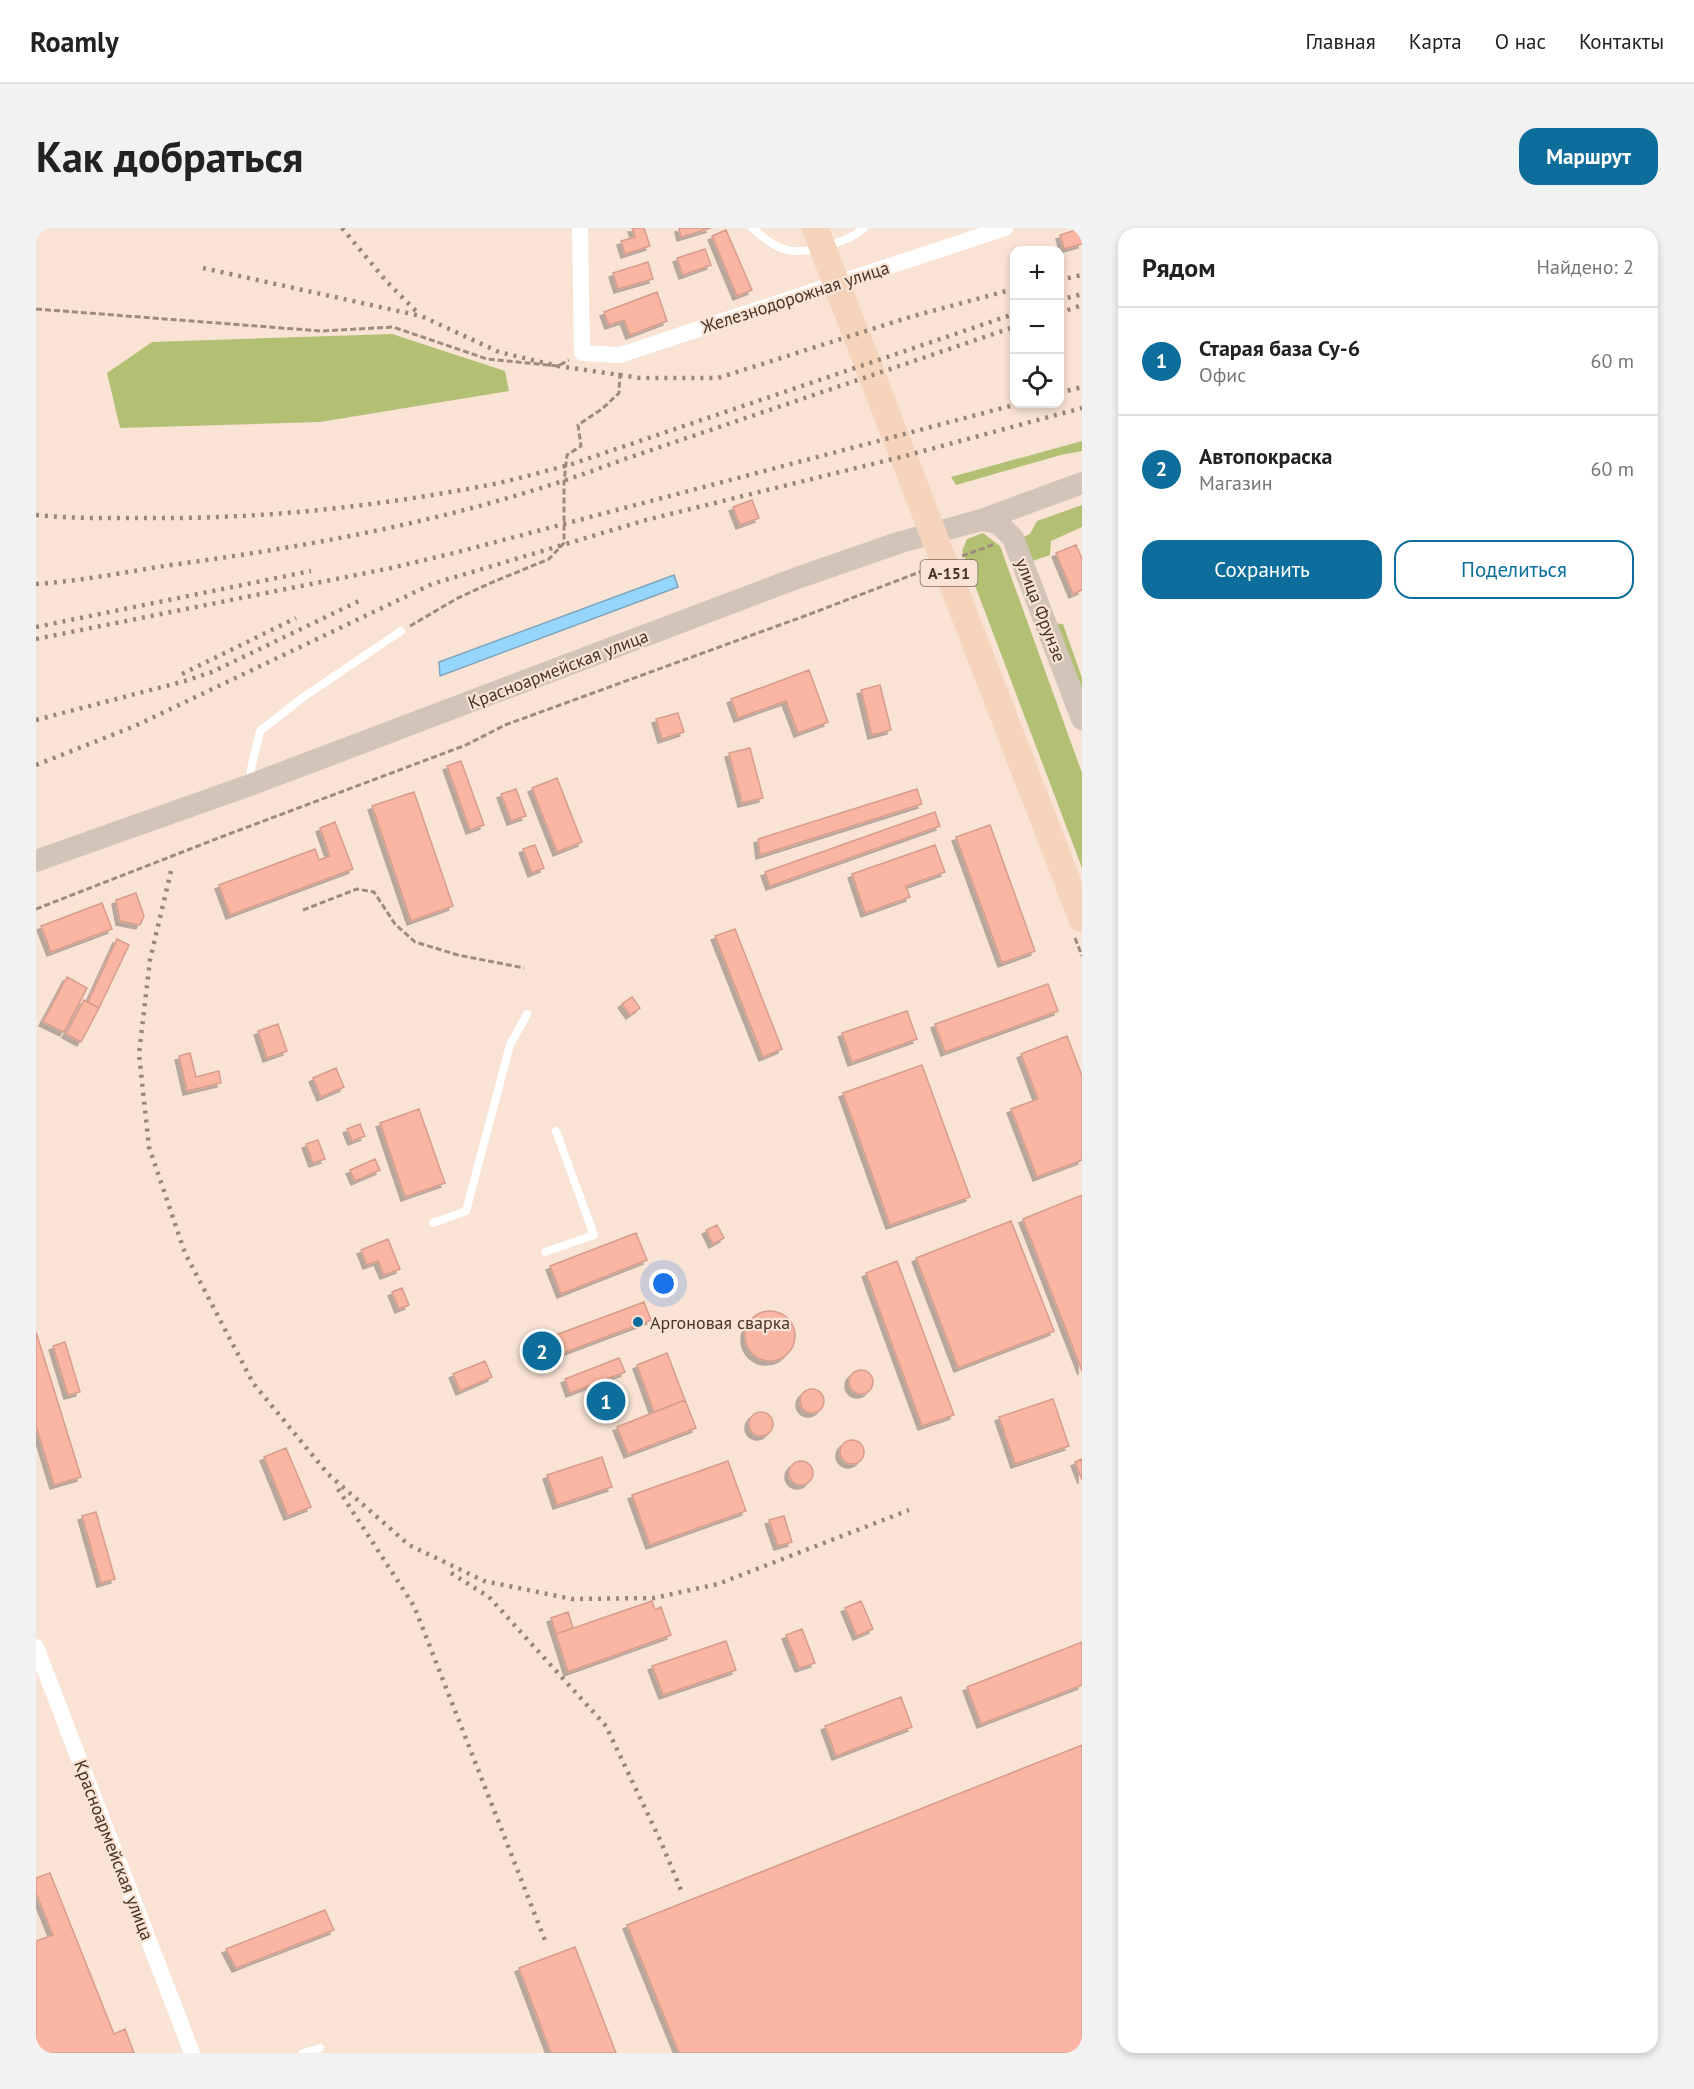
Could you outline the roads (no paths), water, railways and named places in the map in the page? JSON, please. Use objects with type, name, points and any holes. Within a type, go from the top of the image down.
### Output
[{"type":"highway","name":"А-151","points":[[815,228],[1082,919]]},
{"type":"main road","name":"Красноармейская улица","points":[[36,861],[250,784],[797,578],[901,542],[981,520],[1082,483]]},
{"type":"main road","points":[[1013,538],[1023,517],[1046,496]]},
{"type":"main road","name":"улица Фрунзе","points":[[981,520],[998,523],[1013,538],[1081,712]]},
{"type":"street","name":"Железнодорожная улица","points":[[580,228],[582,353],[620,355],[1005,228]]},
{"type":"street","name":"Красноармейская улица","points":[[36,1647],[192,2053]]},
{"type":"lane","points":[[752,228],[770,243],[789,251],[808,250],[849,239],[864,228]]},
{"type":"lane","points":[[250,784],[250,769],[260,731],[302,698],[400,631]]},
{"type":"lane","points":[[433,1223],[466,1211],[510,1045],[527,1014]]},
{"type":"lane","points":[[545,1252],[594,1235],[556,1131]]},
{"type":"lane","points":[[303,2053],[320,2048]]},
{"type":"water","points":[[674,575],[678,587],[440,676],[439,662]]},
{"type":"railway","points":[[342,228],[387,282],[420,315]]},
{"type":"railway","points":[[203,268],[421,316],[499,352],[558,366],[640,378],[718,378],[910,317],[1010,290]]},
{"type":"railway","points":[[1064,279],[1082,275]]},
{"type":"railway","points":[[1064,299],[1082,294]]},
{"type":"railway","points":[[1064,311],[1082,305]]},
{"type":"railway","points":[[36,515],[78,518],[237,516],[366,505],[494,484],[569,465],[1010,315]]},
{"type":"railway","points":[[36,584],[87,579],[286,548],[400,526],[455,512],[567,480],[1010,328]]},
{"type":"railway","points":[[1064,392],[1082,387]]},
{"type":"railway","points":[[36,639],[391,568],[454,553],[1010,406]]},
{"type":"railway","points":[[36,765],[135,726],[432,584],[646,520],[905,456],[1082,408]]},
{"type":"railway","points":[[36,627],[311,571]]},
{"type":"railway","points":[[36,720],[212,672],[363,599]]},
{"type":"railway","points":[[182,674],[296,618]]},
{"type":"railway","points":[[171,871],[150,960],[139,1054],[149,1147],[185,1253],[253,1383],[328,1474],[409,1545],[484,1581],[572,1599],[654,1598],[718,1584],[909,1510]]},
{"type":"railway","points":[[338,1489],[414,1606],[546,1943]]},
{"type":"railway","points":[[451,1573],[489,1597],[606,1726],[681,1890]]},
{"type":"place","name":"Аргоновая сварка","points":[[638,1322]]},
{"type":"place","name":"Автопокраска","points":[[542,1351]]},
{"type":"place","name":"Старая база Су-6","points":[[606,1401]]}]
